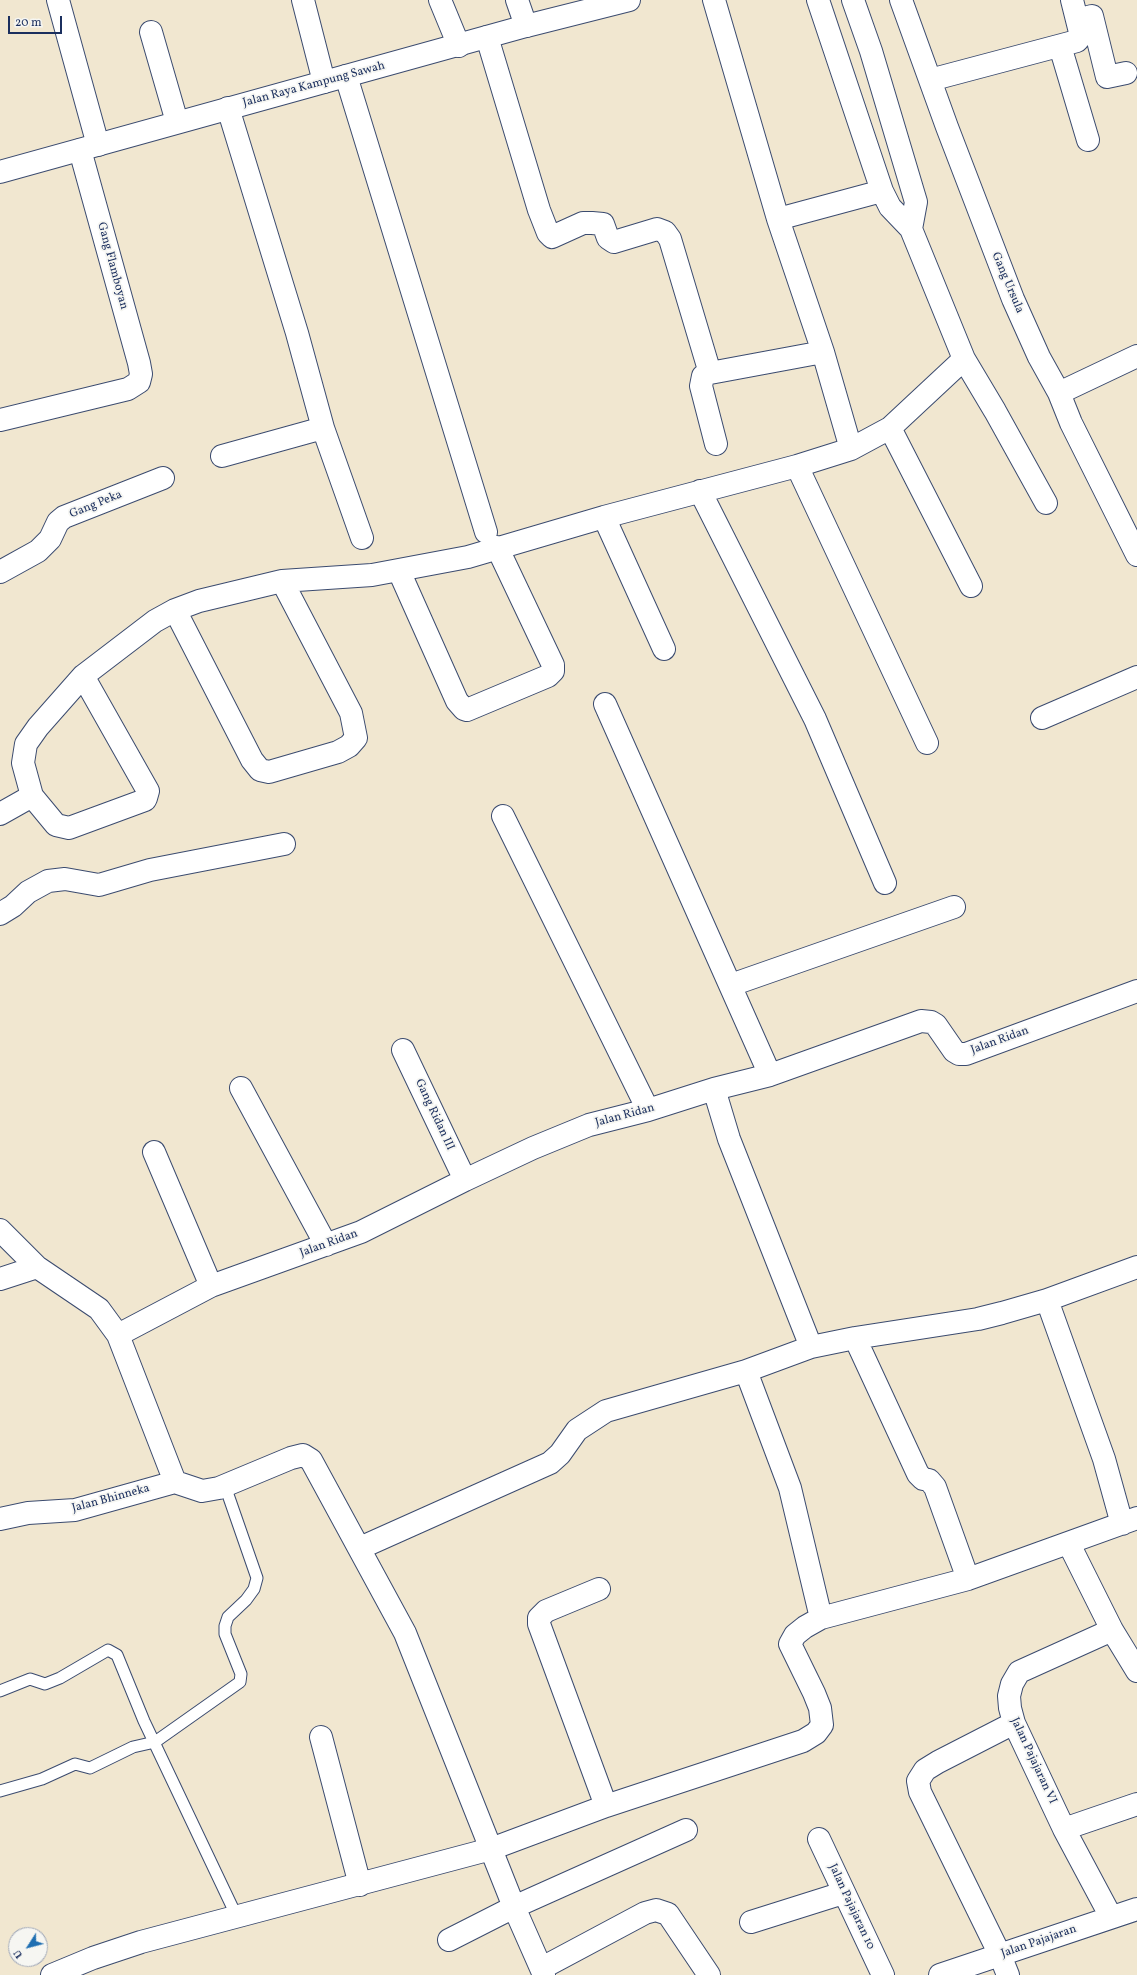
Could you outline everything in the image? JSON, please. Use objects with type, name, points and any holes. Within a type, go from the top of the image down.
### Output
[{"type":"street","name":"Gang Flamboyan","points":[[0,420],[128,389],[139,382],[141,374],[89,147],[58,0]]},
{"type":"street","points":[[303,0],[324,82]]},
{"type":"street","points":[[440,0],[459,46]]},
{"type":"street","points":[[517,0],[526,26]]},
{"type":"street","name":"Jalan Raya Kampung Sawah","points":[[0,172],[177,122],[459,46],[526,26],[630,0]]},
{"type":"street","points":[[714,0],[778,219],[823,352],[852,449]]},
{"type":"street","points":[[818,0],[882,191],[890,207],[911,229],[964,359],[995,411],[1046,503]]},
{"type":"street","points":[[853,0],[871,51],[916,202],[911,229]]},
{"type":"street","name":"Gang Ursula","points":[[901,0],[981,218],[1013,298],[1039,357],[1059,393],[1071,424],[1137,555]]},
{"type":"street","points":[[930,80],[1077,41],[1081,36],[1074,10]]},
{"type":"street","points":[[1074,10],[1092,16],[1107,77],[1126,73]]},
{"type":"street","points":[[151,32],[177,122]]},
{"type":"street","points":[[487,37],[539,210],[548,233],[552,237],[583,223],[592,222],[603,224],[608,238],[614,242],[657,229],[665,232],[670,239],[710,374]]},
{"type":"street","points":[[1060,46],[1088,140]]},
{"type":"street","points":[[346,76],[492,539],[553,665],[553,671],[548,676],[467,710],[464,709],[457,701],[399,571]]},
{"type":"street","points":[[228,108],[297,333],[323,428],[362,538]]},
{"type":"street","points":[[778,219],[882,191]]},
{"type":"street","points":[[716,444],[701,386],[703,376],[823,352]]},
{"type":"street","points":[[1059,393],[1137,356]]},
{"type":"street","points":[[83,676],[148,790],[145,800],[69,828],[56,825],[32,796],[23,763],[26,744],[38,727],[83,676],[154,622],[175,610],[199,601],[282,581],[372,575],[468,557],[492,539],[604,517],[797,466],[852,449],[890,428],[964,359]]},
{"type":"street","points":[[222,456],[323,428]]},
{"type":"street","points":[[890,428],[971,586]]},
{"type":"street","points":[[797,466],[927,743]]},
{"type":"street","name":"Gang Peka","points":[[0,572],[38,551],[50,539],[58,522],[64,517],[163,478]]},
{"type":"street","points":[[700,491],[815,719],[886,883]]},
{"type":"street","points":[[604,517],[664,649]]},
{"type":"street","points":[[175,610],[252,760],[260,770],[269,772],[338,752],[349,746],[356,738],[351,713],[282,581]]},
{"type":"street","points":[[1042,718],[1137,677]]},
{"type":"street","points":[[605,704],[770,1075]]},
{"type":"street","points":[[0,814],[32,796]]},
{"type":"street","points":[[503,816],[648,1110]]},
{"type":"street","points":[[0,914],[32,889],[48,881],[65,879],[99,885],[150,870],[284,844]]},
{"type":"street","points":[[731,985],[954,907]]},
{"type":"street","name":"Jalan Ridan","points":[[118,1335],[211,1286],[361,1232],[464,1180],[533,1148],[589,1125],[648,1110],[714,1089],[770,1075],[921,1021],[931,1022],[936,1025],[954,1052],[966,1054],[1137,990]]},
{"type":"street","name":"Gang Ridan III","points":[[403,1050],[464,1180]]},
{"type":"street","points":[[241,1088],[326,1245]]},
{"type":"street","points":[[714,1089],[729,1139],[811,1347]]},
{"type":"street","points":[[154,1152],[211,1286]]},
{"type":"street","points":[[0,1230],[37,1267],[80,1295],[99,1310],[118,1335],[175,1482],[202,1491],[225,1486],[291,1458],[303,1455],[311,1460],[405,1633],[492,1848],[514,1907],[543,1972],[645,1913],[656,1910],[663,1911],[668,1914],[709,1975]]},
{"type":"street","points":[[0,1279],[37,1267]]},
{"type":"street","points":[[360,1548],[550,1463],[560,1454],[576,1430],[606,1411],[746,1371],[811,1347],[854,1338],[978,1319],[1048,1300],[1137,1267]]},
{"type":"street","points":[[53,1975],[120,1948],[360,1885],[492,1848],[606,1806],[803,1741],[816,1733],[822,1725],[820,1708],[806,1675],[790,1644],[795,1635],[805,1627],[821,1618],[968,1579],[1069,1544],[1129,1521],[1104,1459],[1048,1300]]},
{"type":"street","points":[[854,1338],[918,1474],[923,1479],[930,1480],[935,1488],[968,1579]]},
{"type":"street","points":[[746,1371],[790,1488],[821,1618]]},
{"type":"street","name":"Jalan Bhinneka","points":[[0,1519],[28,1513],[75,1510],[175,1482]]},
{"type":"street","points":[[1069,1544],[1112,1630],[1137,1671]]},
{"type":"street","points":[[599,1589],[546,1611],[539,1618],[539,1624],[606,1806]]},
{"type":"street","name":"Jalan Pajajaran VI","points":[[1111,1917],[1064,1829],[1014,1723],[1010,1708],[1009,1696],[1012,1684],[1019,1672],[1112,1630]]},
{"type":"street","points":[[1008,1975],[1000,1955],[920,1792],[918,1781],[925,1770],[938,1762],[1014,1723]]},
{"type":"street","points":[[321,1737],[360,1885]]},
{"type":"street","points":[[1064,1829],[1137,1804]]},
{"type":"street","points":[[449,1940],[514,1907],[686,1830]]},
{"type":"street","name":"Jalan Pajajaran 10","points":[[819,1839],[843,1893],[883,1975]]},
{"type":"street","points":[[751,1922],[843,1893]]},
{"type":"street","name":"Jalan Pajajaran","points":[[940,1975],[1137,1909]]},
{"type":"lane","points":[[0,1791],[42,1779],[75,1764],[90,1768],[133,1747],[154,1742],[236,1686],[241,1680],[241,1674],[225,1634],[225,1626],[228,1617],[246,1600],[254,1589],[257,1578],[225,1486]]},
{"type":"lane","points":[[0,1691],[30,1680],[45,1684],[60,1678],[108,1650],[117,1655],[154,1742],[237,1917]]}]
